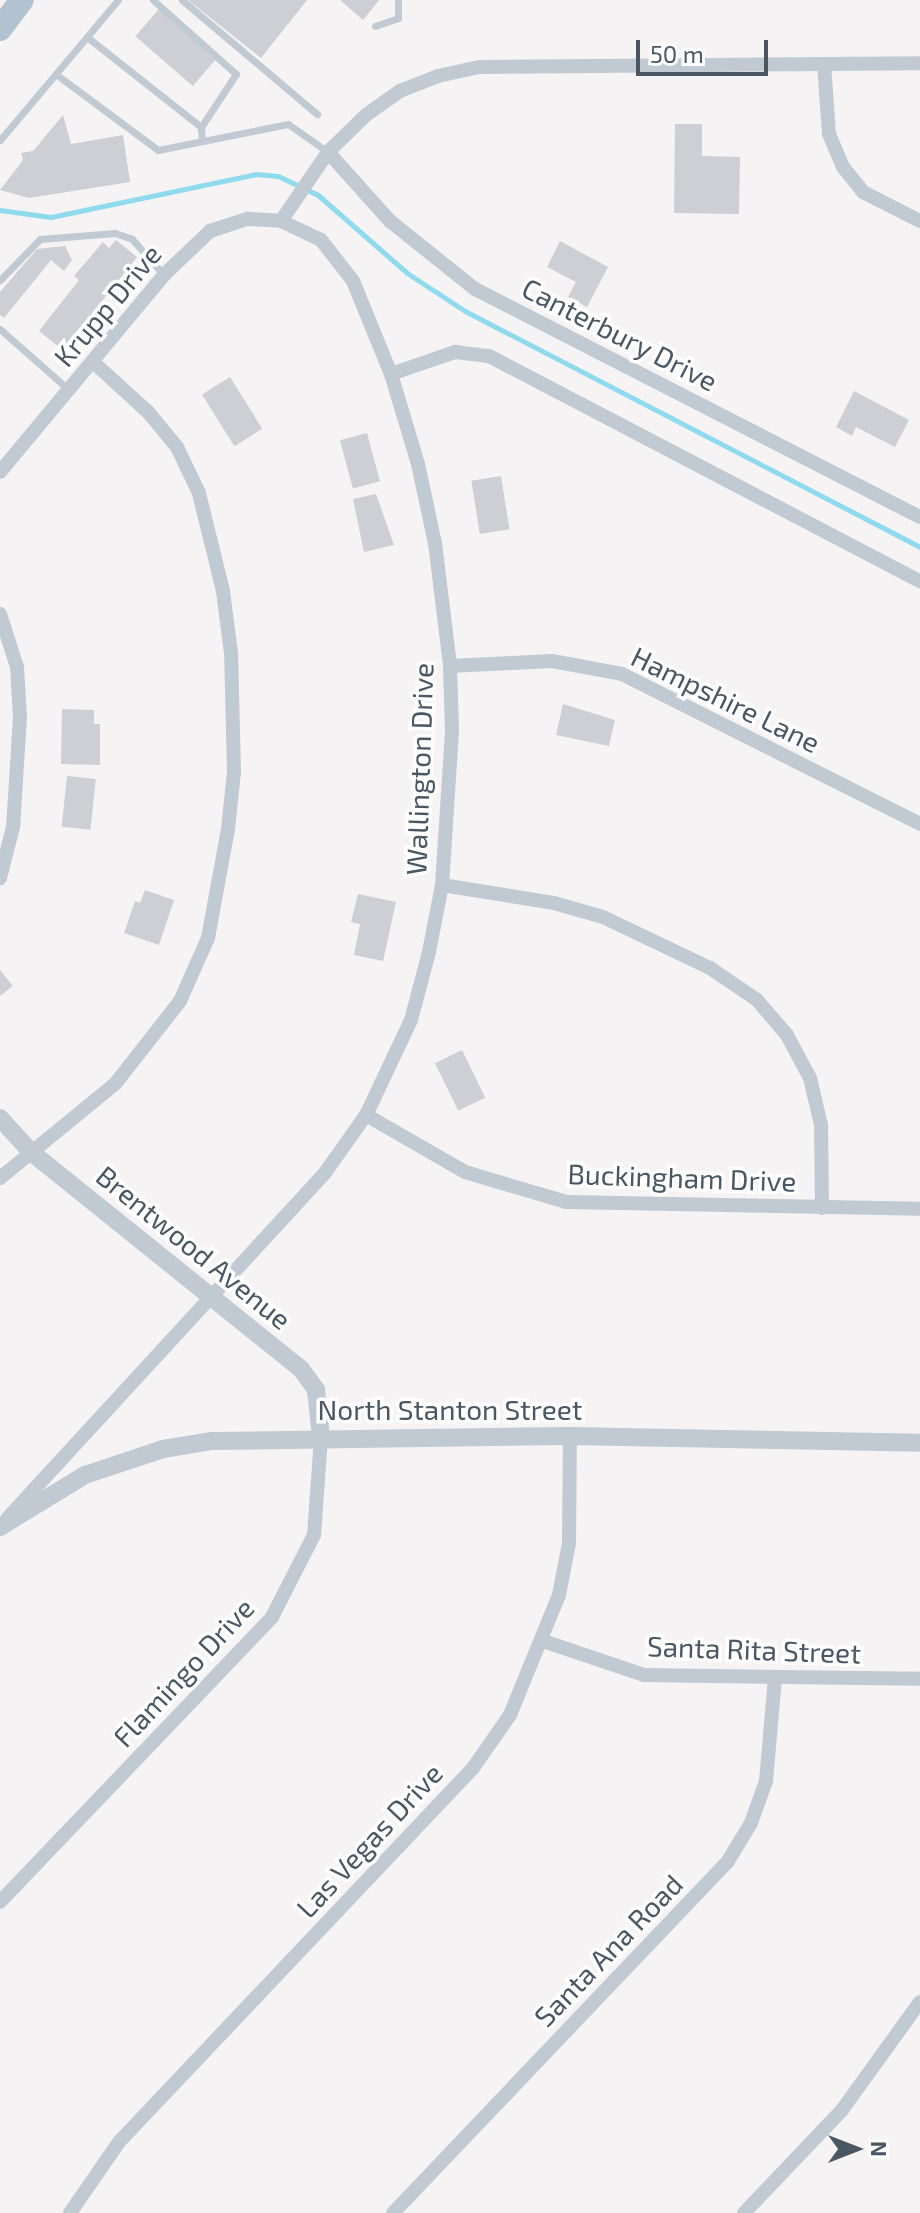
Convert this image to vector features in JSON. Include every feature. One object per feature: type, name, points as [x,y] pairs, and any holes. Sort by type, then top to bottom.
[{"type":"main road","points":[[0,29],[22,0]]},
{"type":"street","points":[[281,221],[293,198],[328,152],[400,91],[479,67],[920,63]]},
{"type":"street","points":[[824,64],[829,134],[843,167],[863,192],[920,221]]},
{"type":"street","name":"Canterbury Drive","points":[[328,152],[390,221],[475,289],[920,517]]},
{"type":"street","name":"Krupp Drive","points":[[0,472],[192,244],[226,223],[281,221]]},
{"type":"street","name":"Wallington Drive","points":[[0,1527],[208,1295],[324,1174],[366,1115],[411,1020],[442,885],[450,802],[450,666],[435,543],[391,374],[353,281],[338,257],[321,240],[281,221]]},
{"type":"street","points":[[391,374],[455,352],[489,356],[920,581]]},
{"type":"street","points":[[0,1178],[115,1084],[180,1001],[208,938],[234,772],[231,653],[223,591],[199,493],[167,435],[93,362]]},
{"type":"street","points":[[0,614],[17,667],[20,717],[13,827],[0,878]]},
{"type":"street","name":"Hampshire Lane","points":[[450,666],[552,661],[622,674],[920,824]]},
{"type":"street","points":[[442,885],[554,903],[603,917],[710,968],[757,1000],[787,1035],[810,1078],[821,1125],[822,1208]]},
{"type":"street","name":"Buckingham Drive","points":[[366,1115],[465,1172],[566,1202],[920,1209]]},
{"type":"street","name":"Brentwood Avenue","points":[[0,1118],[31,1152],[310,1379],[321,1437]]},
{"type":"street","name":"North Stanton Street","points":[[0,1527],[45,1495],[120,1461],[212,1441],[321,1437],[570,1436],[920,1443]]},
{"type":"street","name":"Las Vegas Drive","points":[[70,2213],[119,2142],[473,1768],[510,1715],[543,1641],[569,1543],[570,1436]]},
{"type":"street","name":"Flamingo Drive","points":[[0,1902],[272,1617],[314,1535],[321,1437]]},
{"type":"street","name":"Santa Rita Street","points":[[543,1641],[644,1675],[920,1679]]},
{"type":"street","name":"Santa Ana Road","points":[[393,2213],[728,1861],[751,1823],[766,1781],[775,1679]]},
{"type":"street","points":[[744,2213],[842,2110],[920,2002]]},
{"type":"lane","points":[[0,140],[118,0]]},
{"type":"lane","points":[[153,0],[236,74],[201,127],[202,141]]},
{"type":"lane","points":[[182,0],[317,114]]},
{"type":"lane","points":[[375,26],[398,18],[398,0]]},
{"type":"lane","points":[[87,37],[201,127]]},
{"type":"lane","points":[[57,75],[158,150],[288,124],[328,152]]},
{"type":"lane","points":[[0,280],[40,239],[115,233],[132,239],[164,275]]},
{"type":"lane","points":[[0,329],[69,390]]},
{"type":"building","points":[[188,0],[307,0],[261,58]]},
{"type":"building","points":[[340,0],[379,0],[363,20]]},
{"type":"building","points":[[159,9],[216,59],[193,86],[135,36]]},
{"type":"building","points":[[63,115],[71,144],[123,135],[130,182],[29,198],[0,190],[23,160],[21,153],[33,151]]},
{"type":"building","points":[[675,124],[702,124],[702,156],[740,157],[739,214],[674,213]]},
{"type":"building","points":[[116,240],[137,257],[63,350],[39,331],[79,280],[74,276],[103,242],[109,248]]},
{"type":"building","points":[[560,241],[608,267],[587,307],[568,297],[576,282],[547,267]]},
{"type":"building","points":[[65,246],[72,260],[64,271],[51,260],[4,318],[0,315],[0,292],[37,249]]},
{"type":"building","points":[[230,377],[262,429],[234,446],[202,394]]},
{"type":"building","points":[[854,391],[909,420],[895,447],[856,427],[852,436],[836,427]]},
{"type":"building","points":[[367,433],[380,481],[353,489],[340,440]]},
{"type":"building","points":[[501,476],[509,529],[480,534],[471,481]]},
{"type":"building","points":[[376,494],[394,545],[364,552],[353,499]]},
{"type":"building","points":[[563,704],[615,720],[609,746],[556,735]]},
{"type":"building","points":[[62,709],[94,710],[94,724],[100,724],[100,765],[61,764]]},
{"type":"building","points":[[67,776],[96,779],[91,830],[62,827]]},
{"type":"building","points":[[145,890],[174,900],[159,945],[124,933],[135,901],[140,903]]},
{"type":"building","points":[[358,894],[396,902],[383,961],[354,955],[360,924],[351,922]]},
{"type":"building","points":[[0,970],[13,986],[0,996]]},
{"type":"building","points":[[462,1050],[485,1098],[458,1111],[435,1063]]},
{"type":"waterway","points":[[0,210],[51,217],[256,174],[278,176],[318,195],[407,273],[465,311],[920,547]]}]
